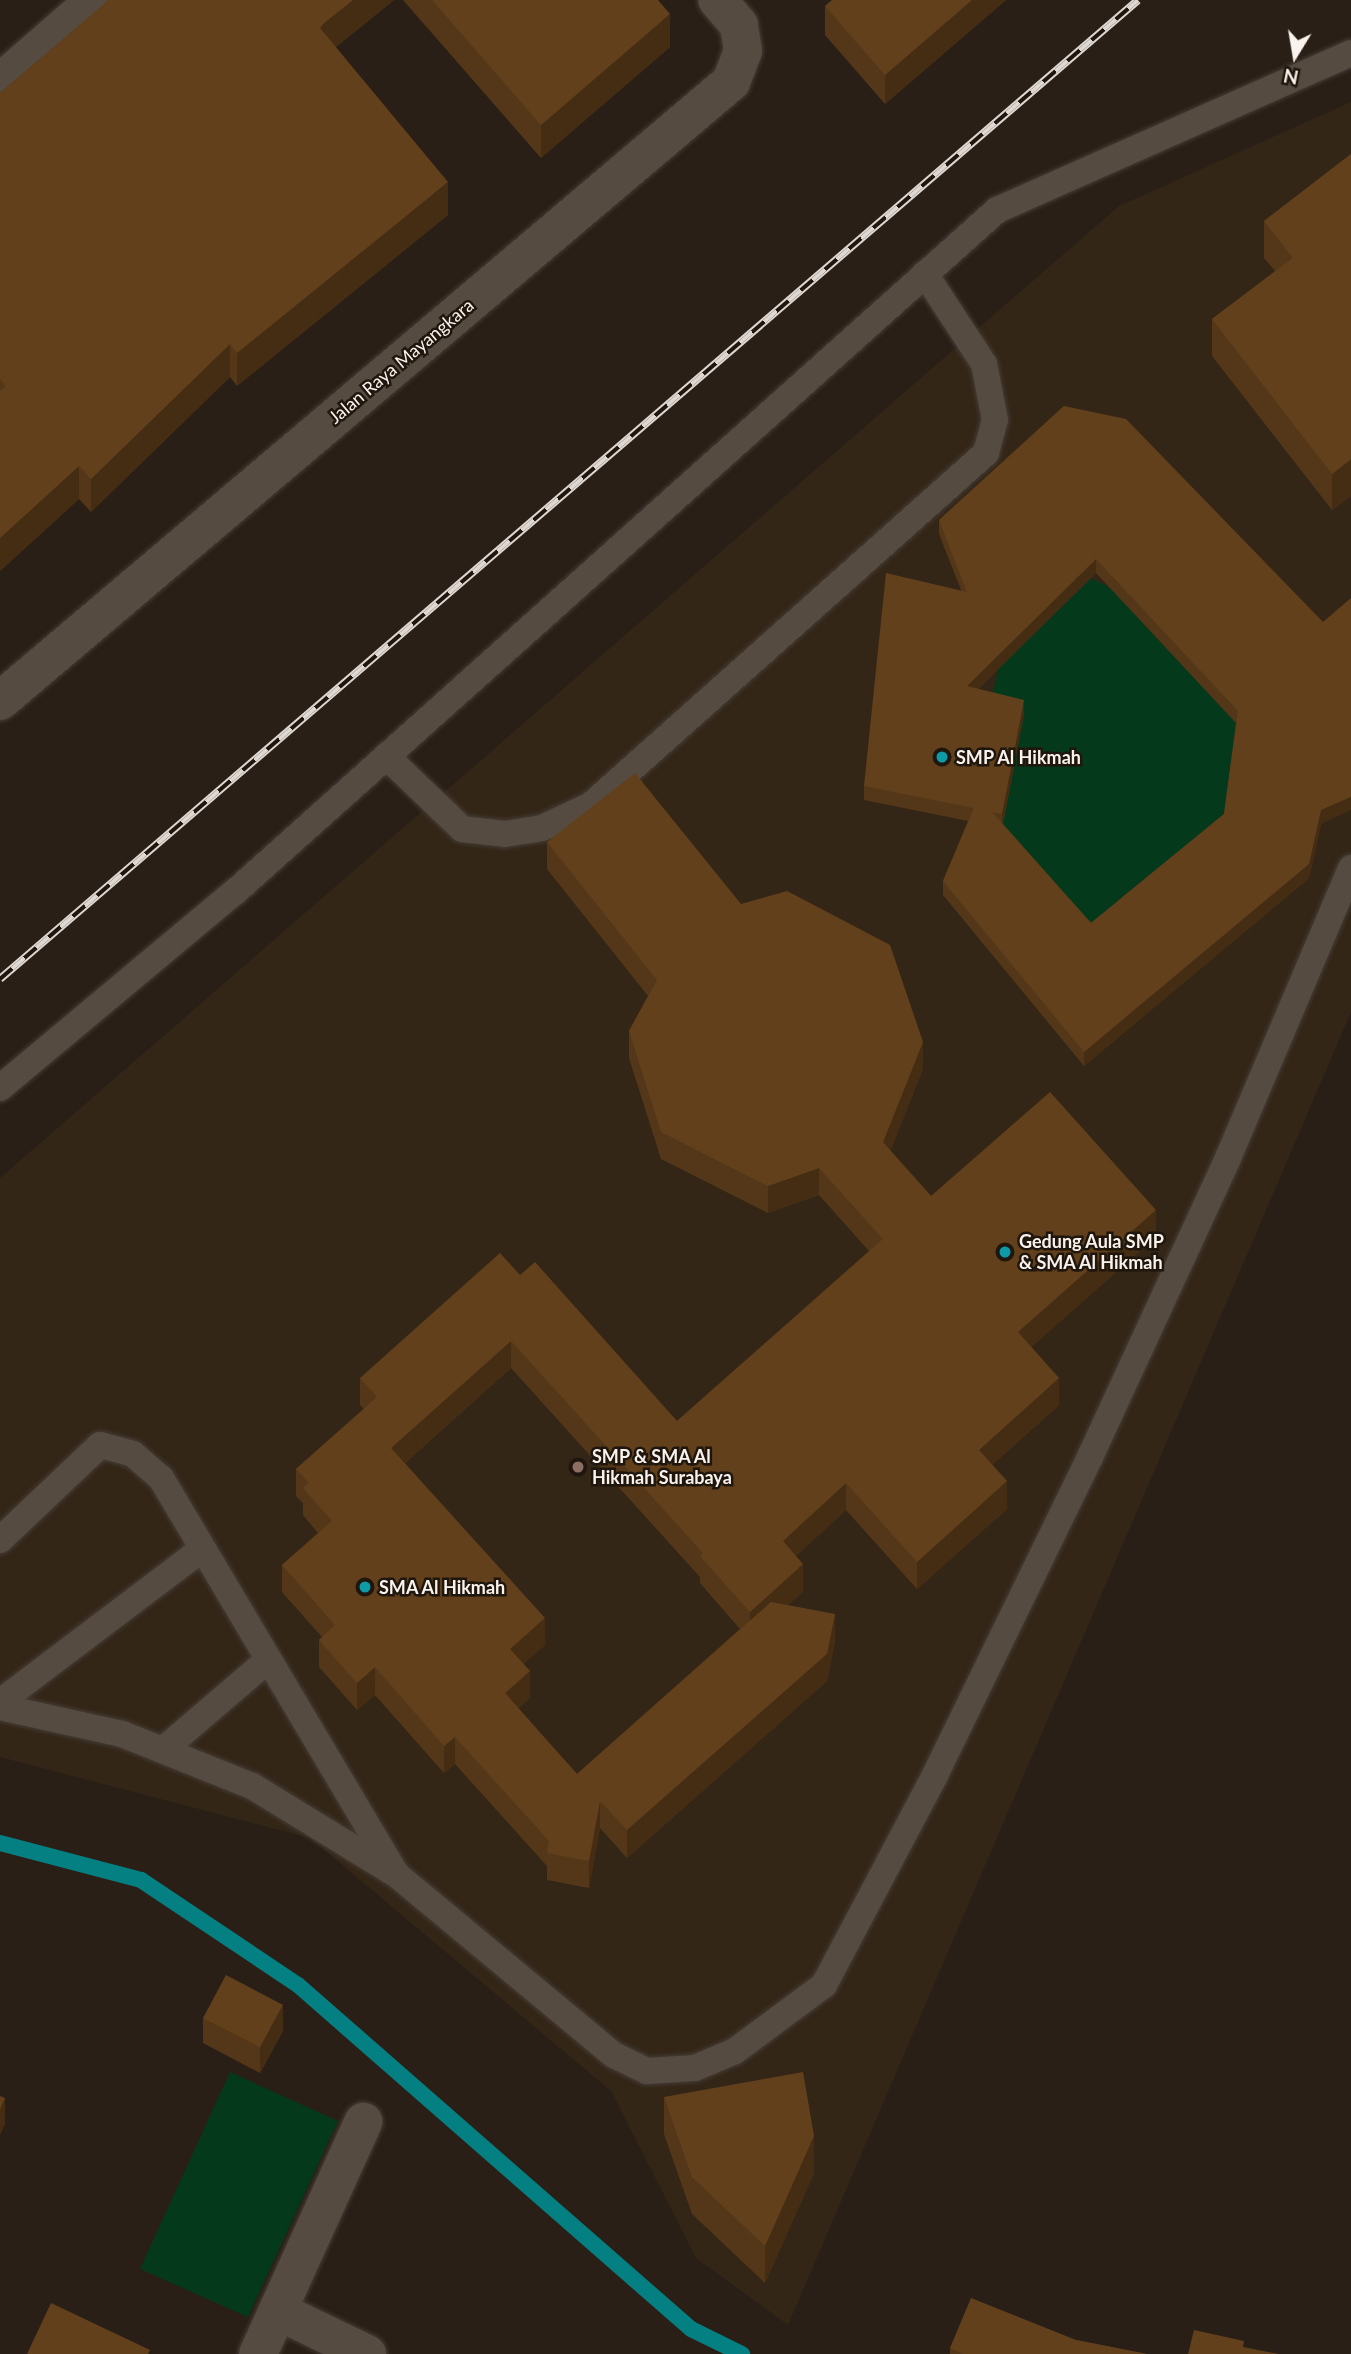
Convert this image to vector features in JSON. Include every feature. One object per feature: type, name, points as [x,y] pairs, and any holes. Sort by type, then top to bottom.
[{"type":"street","points":[[0,83],[95,0]]},
{"type":"street","name":"Jalan Raya Mayangkara","points":[[0,701],[732,82],[743,51],[739,25],[717,0]]},
{"type":"street","points":[[258,2354],[363,2122]]},
{"type":"street","points":[[278,2311],[367,2354]]},
{"type":"lane","points":[[0,1088],[236,891],[997,210],[1351,53]]},
{"type":"lane","points":[[386,756],[462,829],[505,834],[542,828],[591,805],[986,453],[995,420],[984,363],[925,274]]},
{"type":"lane","points":[[0,1705],[121,1734],[252,1787],[397,1875],[614,2055],[647,2071],[695,2068],[735,2051],[824,1985],[935,1775],[1090,1457],[1228,1158],[1351,868]]},
{"type":"lane","points":[[0,1540],[100,1445],[133,1454],[161,1478],[201,1550],[397,1875]]},
{"type":"lane","points":[[0,1705],[201,1550]]},
{"type":"lane","points":[[163,1750],[267,1661]]},
{"type":"shaded area","name":"SMP & SMA Al Hikmah Surabaya","points":[[1351,102],[1351,1012],[788,2325],[696,2258],[611,2091],[310,1838],[0,1757],[0,1178],[1119,206]]},
{"type":"green space","points":[[1090,578],[1108,586],[1238,724],[1224,828],[1091,937],[982,815],[990,706],[998,669]]},
{"type":"green space","points":[[230,2072],[338,2121],[248,2317],[140,2269]]},
{"type":"building","points":[[109,0],[353,0],[320,28],[448,182],[237,353],[230,344],[91,479],[79,466],[0,538],[0,391],[6,386],[0,379],[0,93]]},
{"type":"building","points":[[432,0],[658,0],[670,14],[541,125]]},
{"type":"building","points":[[832,0],[972,0],[885,75],[825,6]]},
{"type":"building","points":[[1351,154],[1351,459],[1332,474],[1212,319],[1293,258],[1264,221]]},
{"type":"building","name":"SMP Al Hikmah","points":[[1064,406],[1126,419],[1323,622],[1351,598],[1351,797],[1321,810],[1309,864],[1084,1052],[943,881],[974,808],[864,786],[886,573],[967,592],[939,520]],"holes":[[[1096,559],[1238,711],[1224,814],[1091,923],[992,812],[1002,814],[1024,700],[967,686]]]},
{"type":"building","points":[[635,773],[741,904],[787,891],[890,945],[923,1042],[883,1142],[931,1196],[1050,1092],[1156,1210],[1018,1332],[1059,1378],[979,1450],[1007,1481],[917,1562],[846,1483],[783,1541],[803,1564],[750,1612],[700,1556],[703,1553],[511,1341],[391,1448],[545,1618],[510,1649],[530,1671],[505,1693],[577,1774],[771,1602],[835,1614],[827,1654],[627,1830],[600,1801],[589,1861],[547,1853],[549,1841],[455,1737],[444,1746],[375,1667],[357,1683],[319,1640],[335,1625],[282,1565],[332,1521],[303,1488],[309,1483],[296,1469],[377,1397],[360,1378],[500,1253],[520,1275],[535,1262],[677,1421],[883,1239],[819,1168],[768,1186],[661,1132],[629,1031],[657,980],[547,842]]},
{"type":"building","points":[[226,1975],[283,2005],[260,2047],[203,2018]]},
{"type":"building","points":[[803,2072],[814,2136],[765,2246],[692,2177],[664,2097]]},
{"type":"building","points":[[0,2096],[5,2098],[0,2110]]},
{"type":"building","points":[[971,2298],[1076,2340],[1147,2354],[964,2354],[950,2348]]},
{"type":"building","points":[[51,2303],[150,2350],[148,2354],[27,2354]]},
{"type":"building","points":[[1194,2330],[1244,2341],[1243,2347],[1279,2354],[1188,2354]]},
{"type":"waterway","points":[[0,1843],[141,1880],[298,1985],[691,2329],[742,2354]]},
{"type":"railway","points":[[0,979],[1138,0]]},
{"type":"place","name":"SMP Al Hikmah","points":[[942,757]]},
{"type":"place","name":"Gedung Aula SMP & SMA Al Hikmah","points":[[1005,1252]]},
{"type":"place","name":"SMP & SMA Al Hikmah Surabaya","points":[[578,1467]]},
{"type":"place","name":"SMA Al Hikmah","points":[[365,1587]]}]
